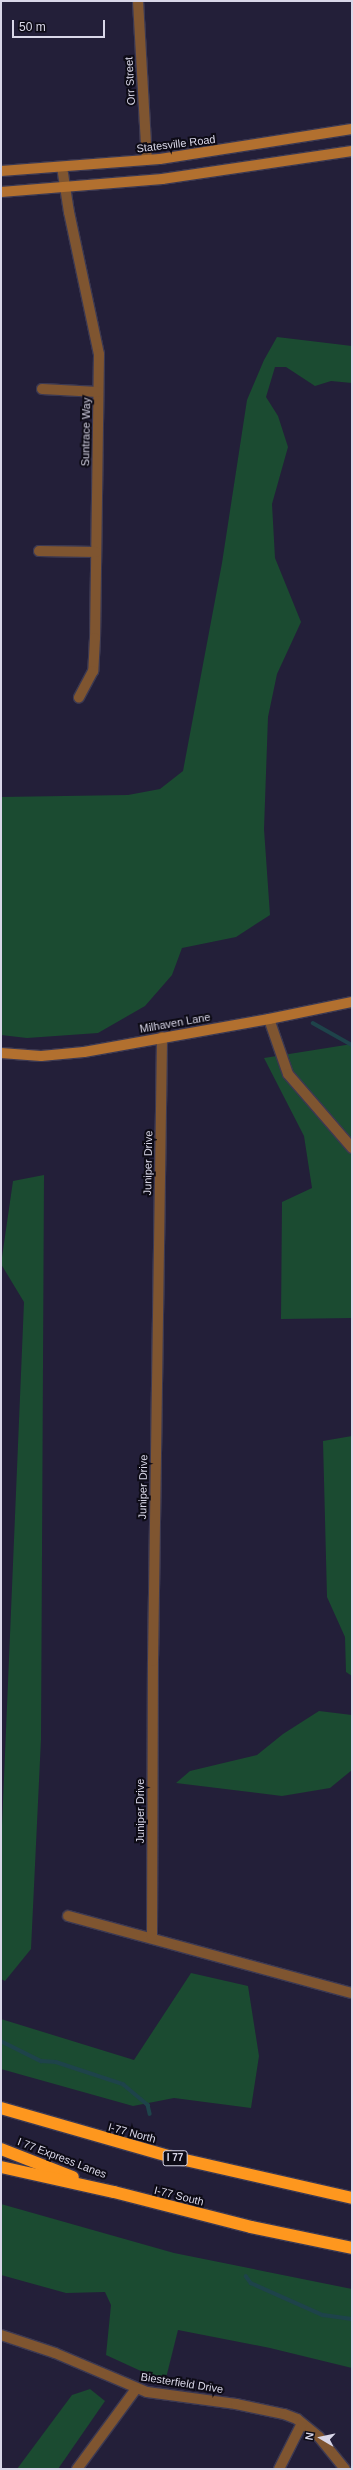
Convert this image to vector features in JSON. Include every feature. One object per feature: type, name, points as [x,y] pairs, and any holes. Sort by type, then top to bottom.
[{"type":"highway","name":"I-77 North","points":[[1,2108],[172,2157],[352,2198]]},
{"type":"highway","name":"I 77 Express Lanes","points":[[1,2149],[114,2192]]},
{"type":"highway","name":"I-77 South","points":[[1,2167],[114,2192],[251,2227],[352,2248]]},
{"type":"main road","name":"Statesville Road","points":[[1,171],[147,160],[352,129]]},
{"type":"main road","points":[[1,192],[65,188],[214,173],[352,151]]},
{"type":"main road","name":"Milhaven Lane","points":[[1,1053],[58,1055],[269,1019],[352,1002]]},
{"type":"street","name":"Orr Street","points":[[138,1],[147,160]]},
{"type":"street","name":"Suntrace Way","points":[[62,167],[65,188],[97,340],[98,392],[95,638],[93,671],[79,697]]},
{"type":"street","points":[[42,389],[98,392]]},
{"type":"street","points":[[39,551],[96,552]]},
{"type":"street","points":[[269,1019],[288,1074],[352,1148]]},
{"type":"street","name":"Juniper Drive","points":[[152,1938],[153,1675],[162,1037]]},
{"type":"street","points":[[68,1916],[352,1993]]},
{"type":"street","name":"Biesterfield Drive","points":[[1,2335],[56,2352],[136,2389],[271,2409],[302,2423],[319,2437],[345,2469]]},
{"type":"street","points":[[78,2469],[136,2389]]},
{"type":"street","points":[[279,2469],[302,2423]]},
{"type":"green space","points":[[277,337],[352,346],[352,383],[331,381],[315,386],[286,367],[275,367],[266,397],[278,416],[288,447],[272,504],[275,558],[301,622],[277,674],[268,717],[264,829],[270,915],[236,937],[182,948],[172,975],[145,1006],[98,1033],[27,1038],[1,1035],[1,797],[128,795],[160,789],[183,771],[222,563],[247,400],[264,360]]},
{"type":"green space","points":[[352,1044],[352,1318],[281,1319],[282,1202],[312,1188],[304,1136],[264,1058]]},
{"type":"green space","points":[[44,1175],[41,1739],[31,1949],[5,1981],[1,1979],[1,1849],[24,1302],[1,1264],[13,1181]]},
{"type":"green space","points":[[352,1436],[352,1676],[346,1672],[345,1637],[327,1597],[323,1441]]},
{"type":"green space","points":[[319,1711],[352,1715],[352,1770],[330,1788],[282,1796],[176,1783],[190,1771],[257,1755],[283,1734]]},
{"type":"green space","points":[[191,1973],[248,1986],[259,2056],[251,2108],[174,2098],[133,2106],[1,2069],[1,2019],[134,2060]]},
{"type":"green space","points":[[1,2204],[174,2253],[352,2289],[352,2368],[270,2348],[178,2330],[166,2378],[143,2372],[106,2355],[111,2305],[105,2292],[66,2293],[1,2275]]},
{"type":"green space","points":[[90,2389],[105,2401],[58,2469],[17,2469],[72,2395]]},
{"type":"waterway","points":[[313,1023],[352,1045]]},
{"type":"waterway","points":[[1,2041],[41,2061],[56,2062],[123,2084],[148,2105],[150,2114]]},
{"type":"waterway","points":[[246,2276],[251,2283],[323,2315],[352,2319]]}]
